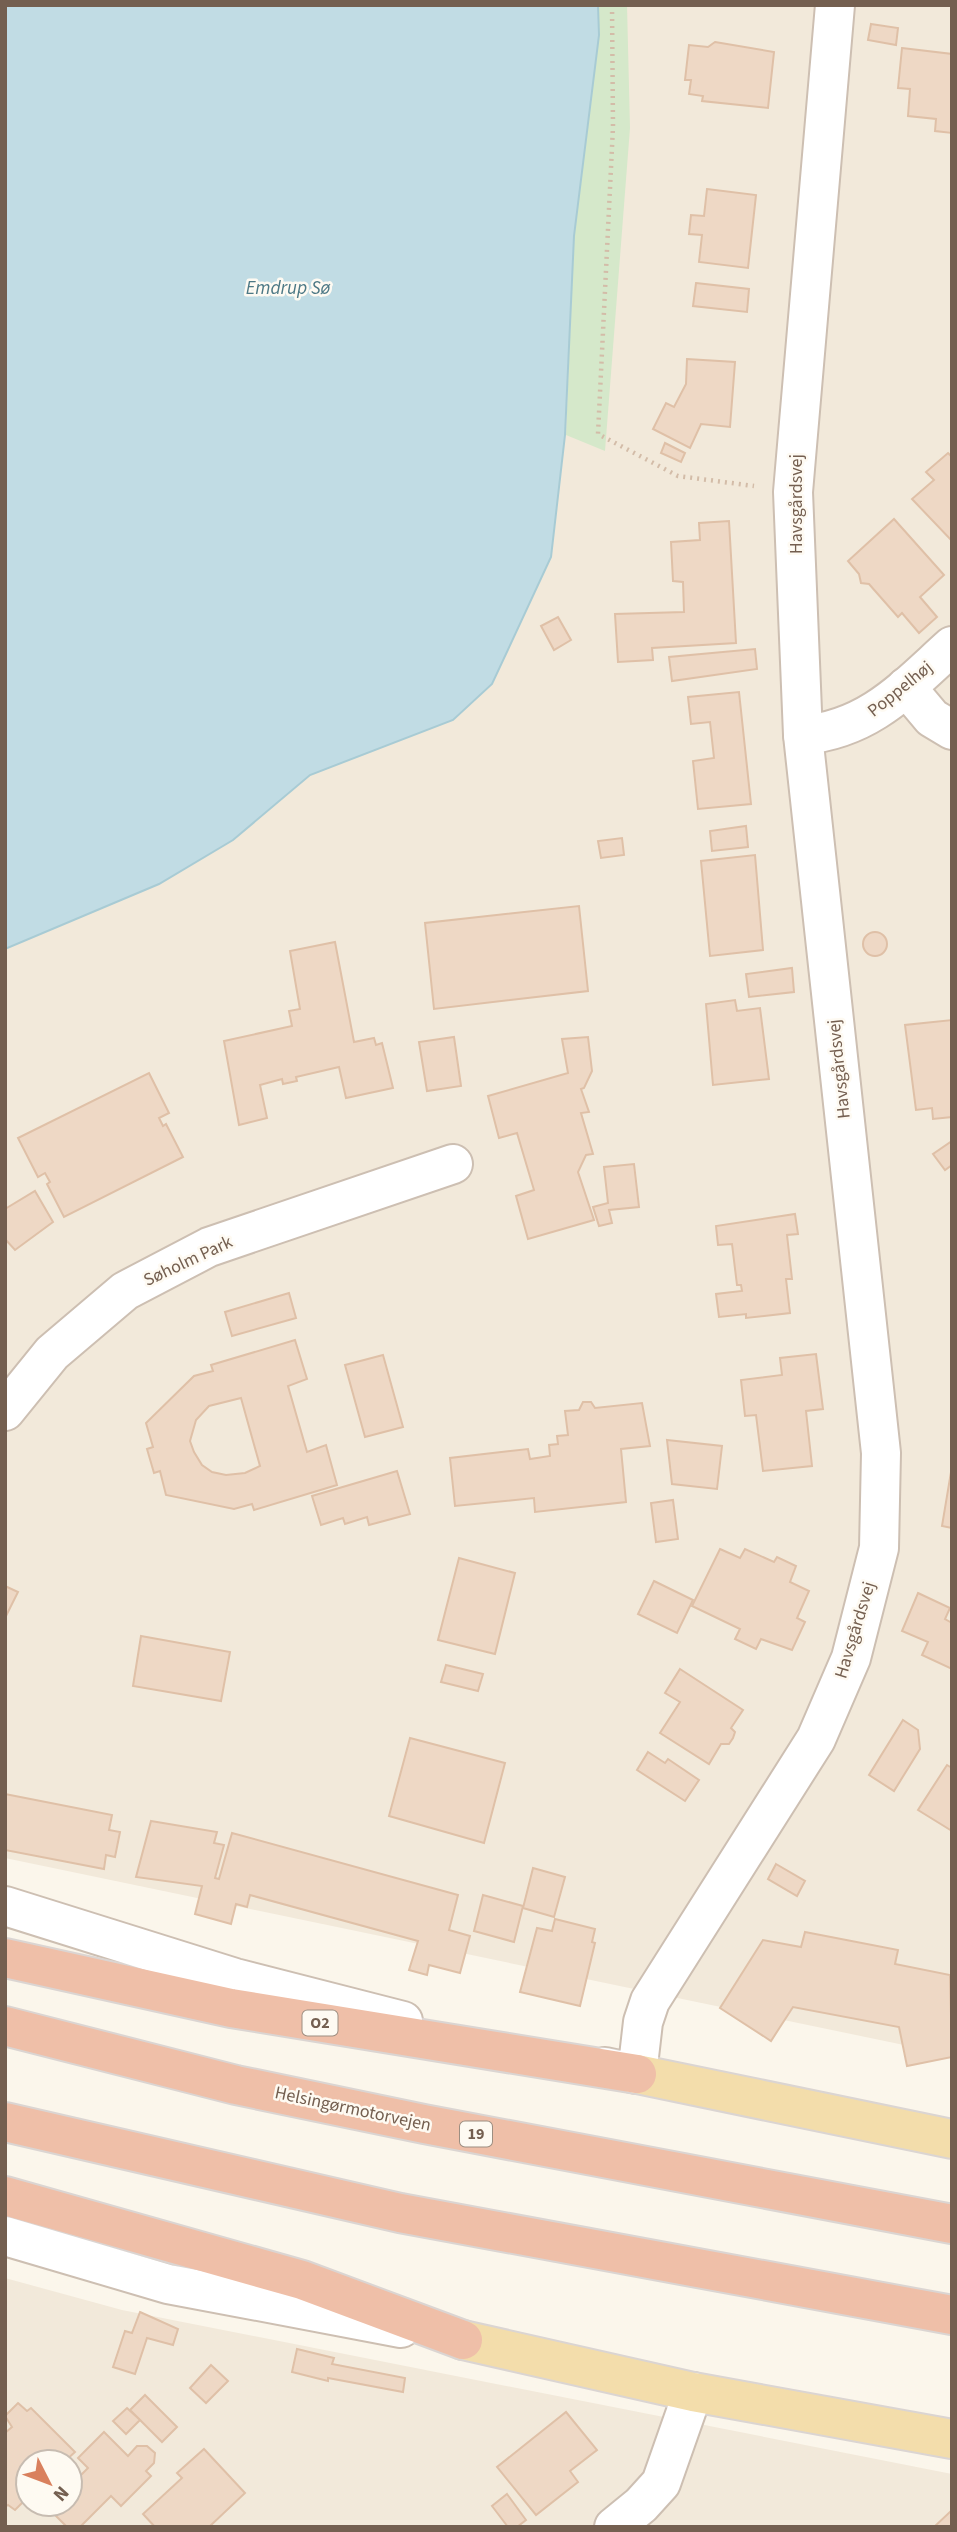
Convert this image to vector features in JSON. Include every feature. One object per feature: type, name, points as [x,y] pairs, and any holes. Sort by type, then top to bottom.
[{"type":"highway","name":"O2","points":[[5,1958],[232,2008],[637,2074]]},
{"type":"highway","name":"Helsingørmotorvejen","points":[[5,2025],[236,2085],[952,2224]]},
{"type":"highway","points":[[5,2122],[400,2213],[952,2315]]},
{"type":"highway","points":[[5,2196],[302,2280],[463,2340]]},
{"type":"main road","name":"O2","points":[[637,2074],[952,2138]]},
{"type":"main road","points":[[463,2340],[693,2392],[952,2439]]},
{"type":"street","name":"Havsgårdsvej","points":[[637,2074],[643,2022],[649,2001],[816,1740],[851,1658],[879,1548],[881,1452],[803,735],[793,492],[835,5]]},
{"type":"street","name":"Poppelhøj","points":[[803,735],[824,733],[861,721],[878,712],[952,646]]},
{"type":"street","points":[[906,687],[932,718],[952,730]]},
{"type":"street","name":"Søholm Park","points":[[5,1410],[52,1353],[125,1291],[209,1247],[453,1164]]},
{"type":"street","points":[[5,1906],[234,1978],[417,2025],[637,2074]]},
{"type":"street","points":[[5,2236],[168,2284],[463,2340]]},
{"type":"street","points":[[614,2527],[641,2505],[661,2483],[693,2392]]},
{"type":"path","points":[[612,5],[613,127],[598,434],[678,475],[793,492]]},
{"type":"shaded area","points":[[5,5],[952,5],[952,2055],[5,1858]]},
{"type":"shaded area","points":[[5,2278],[122,2310],[952,2474],[952,2527],[5,2527]]},
{"type":"green space","points":[[598,5],[627,5],[630,128],[605,451],[566,435],[574,236],[599,35]]},
{"type":"water","name":"Emdrup Sø","points":[[5,5],[598,5],[599,35],[574,236],[565,435],[551,557],[492,684],[453,720],[310,775],[233,840],[159,884],[5,949]]},
{"type":"building","points":[[871,24],[898,28],[896,45],[868,40]]},
{"type":"building","points":[[715,42],[774,52],[768,108],[702,101],[703,96],[689,94],[691,80],[685,80],[689,45],[708,47]]},
{"type":"building","points":[[902,48],[952,54],[952,133],[935,131],[936,119],[908,116],[910,89],[898,88]]},
{"type":"building","points":[[707,189],[756,195],[748,268],[699,262],[702,235],[689,234],[691,215],[704,216]]},
{"type":"building","points":[[696,283],[749,289],[747,312],[693,306]]},
{"type":"building","points":[[687,359],[735,362],[730,427],[701,424],[690,448],[653,429],[666,403],[674,407],[686,384]]},
{"type":"building","points":[[665,443],[685,453],[681,462],[661,453]]},
{"type":"building","points":[[948,453],[952,457],[952,541],[912,499],[934,480],[926,472]]},
{"type":"building","points":[[894,519],[944,575],[920,597],[937,617],[919,633],[902,613],[898,617],[869,584],[861,583],[859,574],[848,561]]},
{"type":"building","points":[[729,521],[736,643],[652,648],[653,660],[618,662],[615,614],[684,612],[683,582],[673,581],[671,542],[700,540],[699,523]]},
{"type":"building","points":[[558,617],[571,640],[554,650],[541,626]]},
{"type":"building","points":[[755,649],[757,669],[672,681],[669,657]]},
{"type":"building","points":[[739,692],[751,804],[698,809],[693,761],[714,758],[710,722],[691,724],[688,697]]},
{"type":"building","points":[[746,826],[748,847],[712,851],[710,831]]},
{"type":"building","points":[[622,838],[624,855],[601,858],[598,841]]},
{"type":"building","points":[[755,855],[763,950],[710,956],[701,861]]},
{"type":"building","points":[[579,906],[588,991],[434,1009],[425,923]]},
{"type":"building","points":[[875,932],[886,939],[887,944],[880,955],[875,956],[864,949],[863,944],[870,933]]},
{"type":"building","points":[[335,942],[354,1042],[374,1038],[376,1045],[382,1043],[393,1088],[346,1098],[339,1067],[296,1077],[297,1081],[283,1084],[282,1079],[260,1085],[267,1118],[239,1125],[224,1041],[292,1026],[289,1011],[300,1009],[290,951]]},
{"type":"building","points":[[792,968],[794,992],[749,997],[746,974]]},
{"type":"building","points":[[735,1000],[737,1011],[760,1008],[769,1079],[713,1085],[706,1004]]},
{"type":"building","points":[[952,1020],[952,1117],[933,1119],[932,1108],[916,1110],[905,1025]]},
{"type":"building","points":[[454,1037],[461,1086],[427,1091],[419,1042]]},
{"type":"building","points":[[588,1037],[592,1071],[581,1089],[589,1112],[581,1113],[593,1154],[586,1155],[578,1172],[594,1220],[528,1239],[516,1196],[534,1190],[517,1133],[499,1138],[488,1096],[568,1073],[562,1039]]},
{"type":"building","points":[[149,1073],[169,1113],[159,1118],[163,1126],[166,1124],[183,1157],[64,1217],[47,1184],[50,1182],[45,1173],[38,1177],[18,1138]]},
{"type":"building","points":[[952,1141],[952,1165],[945,1170],[933,1154]]},
{"type":"building","points":[[634,1164],[639,1207],[609,1210],[612,1223],[599,1226],[593,1207],[608,1203],[604,1167]]},
{"type":"building","points":[[35,1191],[53,1222],[15,1250],[5,1239],[5,1209]]},
{"type":"building","points":[[795,1214],[798,1234],[787,1235],[792,1279],[786,1279],[790,1313],[746,1318],[746,1314],[719,1317],[716,1294],[742,1291],[741,1285],[737,1285],[732,1244],[718,1245],[716,1226]]},
{"type":"building","points":[[289,1293],[296,1318],[232,1336],[225,1312]]},
{"type":"building","points":[[295,1340],[307,1379],[288,1386],[307,1452],[326,1445],[337,1485],[254,1510],[252,1504],[234,1509],[166,1495],[160,1471],[154,1473],[147,1449],[153,1447],[146,1423],[194,1376],[213,1371],[211,1365]],"holes":[[[241,1398],[260,1466],[245,1473],[226,1475],[212,1472],[202,1465],[190,1441],[196,1420],[209,1406]]]},
{"type":"building","points":[[816,1354],[823,1409],[806,1411],[812,1466],[763,1471],[756,1415],[745,1416],[741,1380],[782,1375],[780,1358]]},
{"type":"building","points":[[383,1355],[403,1427],[365,1437],[345,1365]]},
{"type":"building","points":[[583,1402],[591,1402],[595,1408],[642,1403],[650,1446],[621,1449],[626,1502],[535,1512],[534,1498],[455,1506],[450,1458],[528,1449],[530,1459],[550,1456],[549,1445],[558,1444],[557,1436],[568,1435],[565,1411],[579,1410]]},
{"type":"building","points":[[667,1440],[722,1446],[717,1489],[672,1484]]},
{"type":"building","points":[[397,1471],[410,1514],[369,1525],[367,1517],[345,1524],[343,1518],[321,1525],[312,1496]]},
{"type":"building","points":[[952,1472],[952,1528],[942,1526]]},
{"type":"building","points":[[673,1500],[678,1539],[656,1542],[651,1503]]},
{"type":"building","points":[[720,1549],[740,1558],[745,1549],[774,1562],[777,1557],[796,1566],[790,1582],[809,1591],[797,1618],[805,1622],[792,1650],[761,1639],[756,1649],[735,1639],[740,1629],[692,1606]]},
{"type":"building","points":[[459,1558],[515,1573],[495,1654],[438,1640]]},
{"type":"building","points":[[654,1581],[693,1600],[677,1633],[638,1614]]},
{"type":"building","points":[[5,1586],[18,1592],[5,1618]]},
{"type":"building","points":[[918,1593],[950,1608],[945,1619],[952,1623],[952,1669],[922,1655],[928,1642],[902,1631]]},
{"type":"building","points":[[141,1636],[230,1652],[221,1701],[133,1686]]},
{"type":"building","points":[[446,1665],[483,1674],[478,1691],[441,1682]]},
{"type":"building","points":[[680,1669],[743,1710],[731,1728],[735,1732],[733,1738],[729,1744],[721,1744],[709,1764],[660,1733],[680,1702],[665,1693]]},
{"type":"building","points":[[903,1720],[918,1730],[920,1749],[894,1791],[869,1775]]},
{"type":"building","points":[[410,1738],[505,1763],[484,1843],[389,1816]]},
{"type":"building","points":[[648,1752],[665,1763],[668,1759],[699,1780],[685,1801],[637,1770]]},
{"type":"building","points":[[947,1765],[952,1768],[952,1831],[918,1810]]},
{"type":"building","points":[[5,1794],[112,1815],[109,1830],[120,1832],[115,1857],[106,1855],[104,1869],[5,1850]]},
{"type":"building","points":[[151,1821],[217,1832],[214,1843],[224,1845],[215,1878],[219,1879],[232,1833],[458,1895],[449,1930],[470,1936],[460,1973],[429,1965],[427,1975],[409,1970],[418,1941],[250,1895],[247,1907],[236,1904],[231,1924],[195,1914],[202,1886],[136,1877]]},
{"type":"building","points":[[776,1864],[805,1881],[797,1896],[768,1879]]},
{"type":"building","points":[[533,1868],[565,1877],[554,1917],[523,1908]]},
{"type":"building","points":[[483,1895],[523,1906],[514,1942],[474,1931]]},
{"type":"building","points":[[555,1919],[595,1929],[592,1942],[595,1943],[580,2006],[520,1992],[537,1928],[552,1931]]},
{"type":"building","points":[[805,1932],[898,1950],[895,1964],[950,1975],[952,2057],[907,2066],[899,2027],[793,2007],[771,2041],[720,2008],[763,1940],[801,1947]]},
{"type":"building","points":[[140,2312],[178,2329],[173,2345],[147,2338],[135,2374],[113,2367],[125,2331],[132,2333]]},
{"type":"building","points":[[297,2349],[334,2358],[332,2364],[405,2378],[403,2392],[328,2378],[328,2381],[292,2372]]},
{"type":"building","points":[[211,2365],[228,2381],[206,2403],[190,2388]]},
{"type":"building","points":[[145,2395],[177,2427],[162,2442],[130,2410]]},
{"type":"building","points":[[18,2403],[27,2411],[31,2408],[71,2448],[14,2448],[14,2509],[8,2505],[5,2507],[5,2433],[12,2427],[5,2416]]},
{"type":"building","points":[[127,2408],[140,2420],[126,2434],[113,2421]]},
{"type":"building","points":[[566,2412],[597,2450],[570,2471],[578,2482],[536,2515],[497,2467]]},
{"type":"building","points":[[104,2432],[128,2456],[137,2446],[147,2446],[155,2453],[154,2463],[146,2471],[151,2476],[121,2506],[111,2496],[80,2527],[67,2527],[58,2518],[84,2518],[84,2472],[88,2468],[84,2464],[84,2452]]},
{"type":"building","points":[[204,2449],[245,2493],[209,2527],[155,2527],[143,2514],[182,2478],[177,2473]]},
{"type":"building","points":[[507,2494],[526,2520],[517,2527],[508,2527],[492,2506]]},
{"type":"building","points":[[952,2510],[952,2527],[934,2527]]}]
